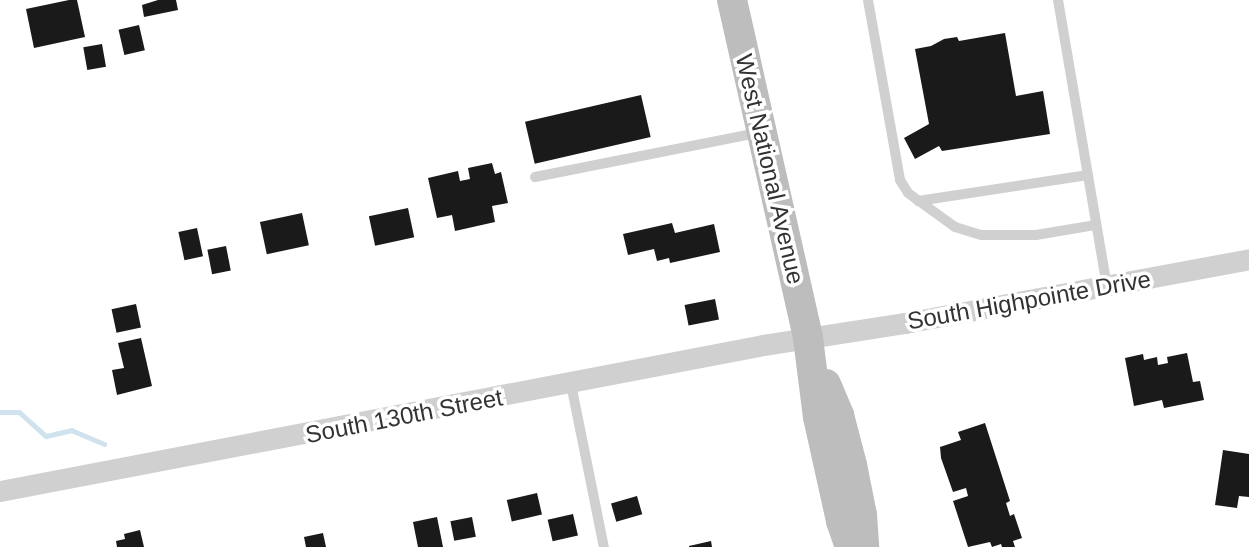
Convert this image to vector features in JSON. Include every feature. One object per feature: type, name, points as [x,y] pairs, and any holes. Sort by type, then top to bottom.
[{"type":"main road","name":"West National Avenue","points":[[732,0],[808,338],[818,417],[841,521],[850,547]]},
{"type":"main road","name":"West National Avenue","points":[[808,338],[839,415],[862,515],[864,547]]},
{"type":"street","name":"South Highpointe Drive","points":[[808,338],[1249,259]]},
{"type":"street","name":"South 130th Street","points":[[0,491],[808,338]]},
{"type":"lane","points":[[867,0],[900,180],[918,201],[954,228],[982,235],[1022,236],[1096,225]]},
{"type":"lane","points":[[1058,0],[1107,286]]},
{"type":"lane","points":[[536,177],[761,132]]},
{"type":"lane","points":[[918,201],[1088,175]]},
{"type":"lane","points":[[571,384],[604,547]]},
{"type":"building","points":[[77,0],[85,37],[34,48],[26,9]]},
{"type":"building","points":[[158,0],[176,0],[178,10],[144,17],[142,5]]},
{"type":"building","points":[[139,25],[145,50],[124,55],[119,30]]},
{"type":"building","points":[[1005,33],[1016,96],[1043,91],[1050,134],[942,151],[939,146],[915,159],[904,138],[929,124],[915,49],[931,46],[944,39],[957,37],[959,41]]},
{"type":"building","points":[[102,44],[106,67],[87,70],[83,47]]},
{"type":"building","points":[[641,95],[651,137],[535,164],[525,122]]},
{"type":"building","points":[[492,163],[495,174],[501,172],[508,203],[492,206],[495,222],[455,231],[452,215],[437,218],[428,178],[458,171],[460,181],[470,179],[468,168]]},
{"type":"building","points":[[408,208],[414,237],[375,246],[369,216]]},
{"type":"building","points":[[302,213],[309,245],[267,254],[260,222]]},
{"type":"building","points":[[672,223],[675,233],[714,224],[720,252],[670,263],[669,258],[657,261],[654,249],[628,255],[623,234]]},
{"type":"building","points":[[197,228],[203,256],[184,260],[178,232]]},
{"type":"building","points":[[226,246],[231,271],[212,274],[207,250]]},
{"type":"building","points":[[715,299],[719,320],[689,326],[685,305]]},
{"type":"building","points":[[136,304],[141,327],[117,333],[112,309]]},
{"type":"building","points":[[141,338],[152,386],[117,395],[112,370],[124,368],[118,343]]},
{"type":"building","points":[[1187,353],[1193,382],[1200,381],[1204,400],[1164,408],[1162,400],[1134,406],[1125,358],[1143,354],[1144,360],[1157,357],[1158,365],[1168,363],[1167,357]]},
{"type":"building","points":[[985,423],[1010,501],[1006,503],[1010,516],[1014,514],[1022,538],[1013,541],[1015,547],[1002,547],[1001,544],[992,547],[990,542],[968,547],[953,501],[968,496],[966,488],[953,492],[941,458],[940,447],[961,440],[958,432]]},
{"type":"building","points":[[1223,450],[1249,454],[1249,497],[1239,496],[1237,508],[1215,505]]},
{"type":"building","points":[[537,493],[542,514],[512,521],[507,500]]},
{"type":"building","points":[[637,496],[642,514],[616,522],[611,503]]},
{"type":"building","points":[[573,514],[578,535],[553,541],[548,520]]},
{"type":"building","points":[[437,517],[443,547],[418,547],[413,522]]},
{"type":"building","points":[[472,517],[476,537],[454,541],[450,521]]},
{"type":"building","points":[[140,530],[144,547],[117,547],[116,541],[125,539],[124,534]]},
{"type":"building","points":[[323,533],[326,547],[306,547],[304,537]]},
{"type":"building","points":[[711,541],[712,547],[689,547],[689,546]]},
{"type":"waterway","points":[[0,412],[19,412],[46,436],[71,430],[104,444]]}]
